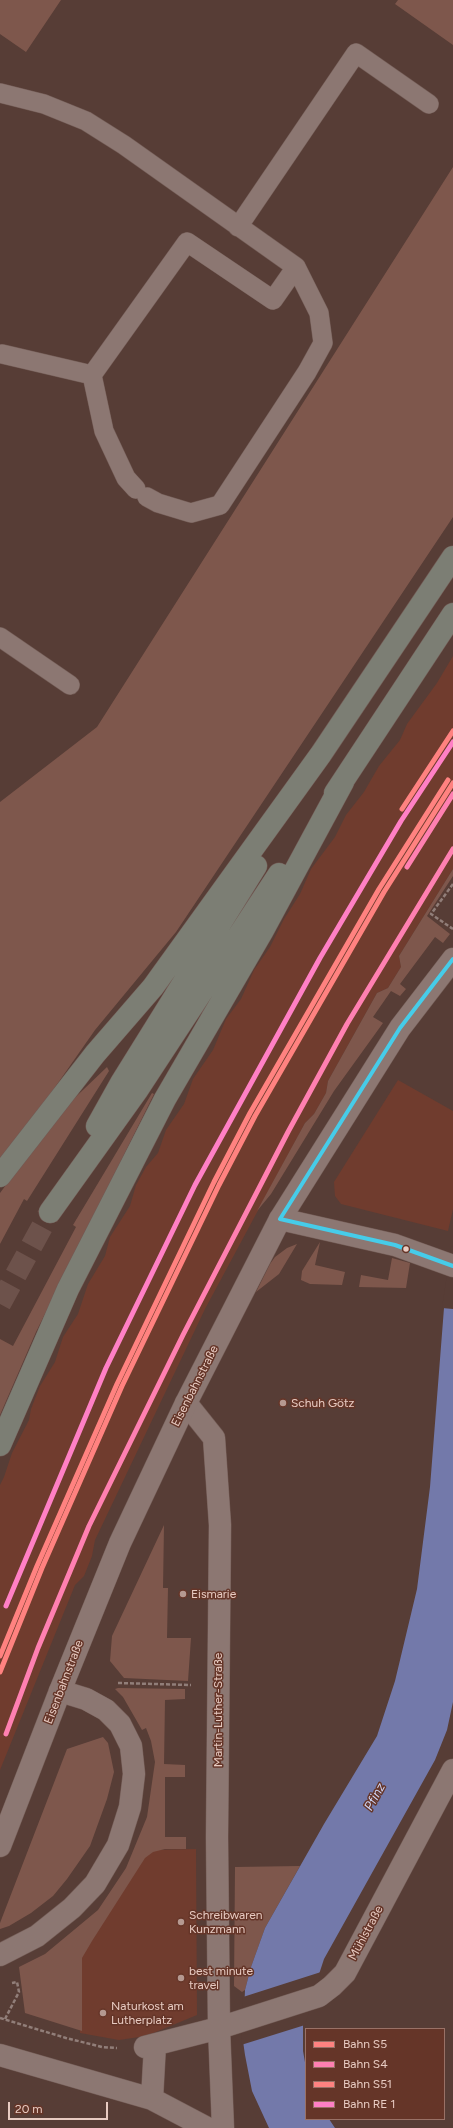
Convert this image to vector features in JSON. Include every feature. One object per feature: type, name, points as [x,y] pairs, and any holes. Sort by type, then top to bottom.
[{"type":"highway","points":[[0,1176],[95,1054],[153,987],[321,754],[453,557]]},
{"type":"highway","points":[[321,754],[232,906],[121,1083],[50,1212],[138,1089],[249,918],[343,782],[453,614]]},
{"type":"highway","points":[[0,1445],[68,1289],[165,1099],[262,932],[343,782]]},
{"type":"street","name":"Eisenbahnstraße","points":[[0,1846],[60,1691],[120,1543],[186,1403],[280,1219],[400,1028],[453,959]]},
{"type":"street","points":[[280,1219],[395,1245],[448,1264]]},
{"type":"street","name":"Martin-Luther-Straße","points":[[186,1403],[214,1438],[220,1525],[217,1686],[219,2028],[223,2128]]},
{"type":"street","points":[[0,1955],[36,1936],[72,1908],[95,1884],[118,1845],[130,1807],[134,1774],[131,1746],[120,1724],[106,1710],[86,1699],[60,1691]]},
{"type":"street","name":"Mühlstraße","points":[[150,2046],[219,2028],[319,1996],[345,1973],[453,1770]]},
{"type":"street","points":[[150,2046],[152,2098]]},
{"type":"street","points":[[0,2055],[152,2098],[207,2128]]},
{"type":"lane","points":[[238,227],[356,53],[429,104]]},
{"type":"lane","points":[[0,93],[44,104],[86,121],[124,145],[296,267],[319,313],[323,343],[307,372],[220,505],[191,513],[158,503],[142,493],[126,478],[104,431],[92,375],[187,242],[272,300],[296,267]]},
{"type":"lane","points":[[2,354],[92,375]]},
{"type":"lane","points":[[0,637],[70,685]]},
{"type":"path","points":[[453,884],[431,914],[453,930]]},
{"type":"path","points":[[86,1699],[117,1683],[217,1686]]},
{"type":"path","points":[[5,2019],[19,1992],[17,1982],[12,1983]]},
{"type":"path","points":[[0,2018],[102,2047],[150,2046]]},
{"type":"shaded area","points":[[0,0],[61,0],[26,52],[0,34]]},
{"type":"shaded area","points":[[398,0],[453,0],[453,45],[395,4]]},
{"type":"shaded area","points":[[453,167],[453,517],[176,932],[95,1030],[0,1166],[0,802],[97,727]]},
{"type":"shaded area","points":[[453,656],[453,869],[399,956],[401,967],[388,988],[377,993],[328,1081],[326,1093],[314,1114],[305,1123],[205,1309],[95,1540],[92,1556],[84,1576],[75,1585],[0,1770],[0,1485],[12,1453],[29,1420],[31,1409],[40,1386],[55,1362],[63,1337],[78,1314],[88,1284],[105,1256],[110,1237],[130,1206],[136,1185],[146,1167],[158,1153],[166,1130],[184,1104],[193,1079],[213,1050],[226,1019],[241,999],[254,970],[270,947],[284,919],[300,894],[311,869],[335,837],[346,815],[364,792],[379,766],[400,740],[407,724],[437,683]]},
{"type":"shaded area","points":[[453,869],[453,876],[427,916],[450,934],[443,943],[435,937],[400,984],[406,989],[400,996],[391,991],[373,1017],[383,1023],[334,1091],[271,1194],[257,1211],[305,1123],[314,1114],[326,1093],[328,1081],[377,993],[388,988],[401,967],[399,956]]},
{"type":"shaded area","points":[[107,1067],[109,1071],[27,1201],[24,1199],[0,1244],[0,1193],[61,1111]]},
{"type":"shaded area","points":[[398,1080],[453,1111],[453,1209],[448,1231],[341,1204],[335,1196],[334,1182]]},
{"type":"shaded area","points":[[152,1093],[154,1094],[36,1332],[0,1415],[0,1339],[13,1346],[76,1227],[73,1225]]},
{"type":"shaded area","points":[[320,1242],[315,1265],[345,1272],[342,1285],[310,1284],[301,1280],[302,1271]]},
{"type":"shaded area","points":[[297,1244],[279,1274],[256,1292],[275,1257],[287,1248]]},
{"type":"shaded area","points":[[392,1258],[410,1263],[406,1288],[359,1287],[361,1275],[388,1280]]},
{"type":"shaded area","points":[[164,1525],[163,1588],[168,1588],[167,1638],[191,1638],[188,1681],[124,1678],[110,1661],[112,1636]]},
{"type":"shaded area","points":[[115,1689],[185,1689],[185,1699],[165,1700],[164,1764],[185,1765],[185,1777],[165,1777],[165,1837],[186,1837],[186,1849],[165,1849],[153,1852],[145,1858],[82,1958],[82,2031],[25,2013],[19,1967],[45,1954],[98,1910],[126,1868],[147,1817],[155,1762],[151,1741],[146,1728],[142,1730],[123,1697]]},
{"type":"shaded area","points":[[103,1737],[108,1743],[114,1772],[107,1799],[90,1846],[53,1896],[31,1913],[9,1926],[0,1929],[0,1923],[67,1749]]},
{"type":"shaded area","points":[[196,1849],[197,2015],[146,2036],[119,2040],[80,2033],[79,1953],[147,1850]]},
{"type":"shaded area","points":[[300,1866],[265,1928],[251,1967],[245,1990],[242,1992],[234,1986],[235,1867]]},
{"type":"water","name":"Pfinz","points":[[453,1248],[453,1702],[447,1730],[435,1760],[324,1959],[303,2023],[305,2120],[330,2120],[335,2128],[269,2128],[252,2091],[245,2055],[243,2041],[245,1990],[251,1967],[265,1928],[324,1824],[377,1736],[395,1681],[417,1589],[430,1487],[444,1308]]},
{"type":"pier","points":[[453,1246],[453,1309],[442,1308],[451,1247]]},
{"type":"pier","points":[[321,1972],[305,2025],[241,2045],[243,1997]]},
{"type":"tunnel","points":[[0,1304],[50,1212]]},
{"type":"rail line","name":"S5","points":[[402,809],[453,731]]},
{"type":"rail line","name":"S51","points":[[0,1656],[37,1566],[117,1384],[214,1182],[250,1113],[379,889],[448,780]]},
{"type":"rail line","name":"S5","points":[[0,1672],[42,1568],[122,1386],[219,1185],[255,1116],[384,892],[453,783]]},
{"type":"rail line","name":"S4","points":[[407,867],[453,794]]},
{"type":"rail line","name":"S4","points":[[6,1734],[38,1648],[89,1526],[183,1335],[288,1132],[347,1024],[453,849]]},
{"type":"transit line","points":[[6,1606],[106,1368],[195,1185],[320,958],[401,821],[453,742]]},
{"type":"transit line","points":[[280,1219],[400,1028],[453,959]]},
{"type":"transit line","points":[[280,1219],[395,1245],[453,1266]]},
{"type":"place","name":"Schuh Götz","points":[[283,1403]]},
{"type":"place","name":"Eismarie","points":[[183,1594]]},
{"type":"place","name":"Schreibwaren Kunzmann","points":[[181,1922]]},
{"type":"place","name":"best minute travel","points":[[181,1978]]},
{"type":"place","name":"Naturkost am Lutherplatz","points":[[103,2013]]}]
